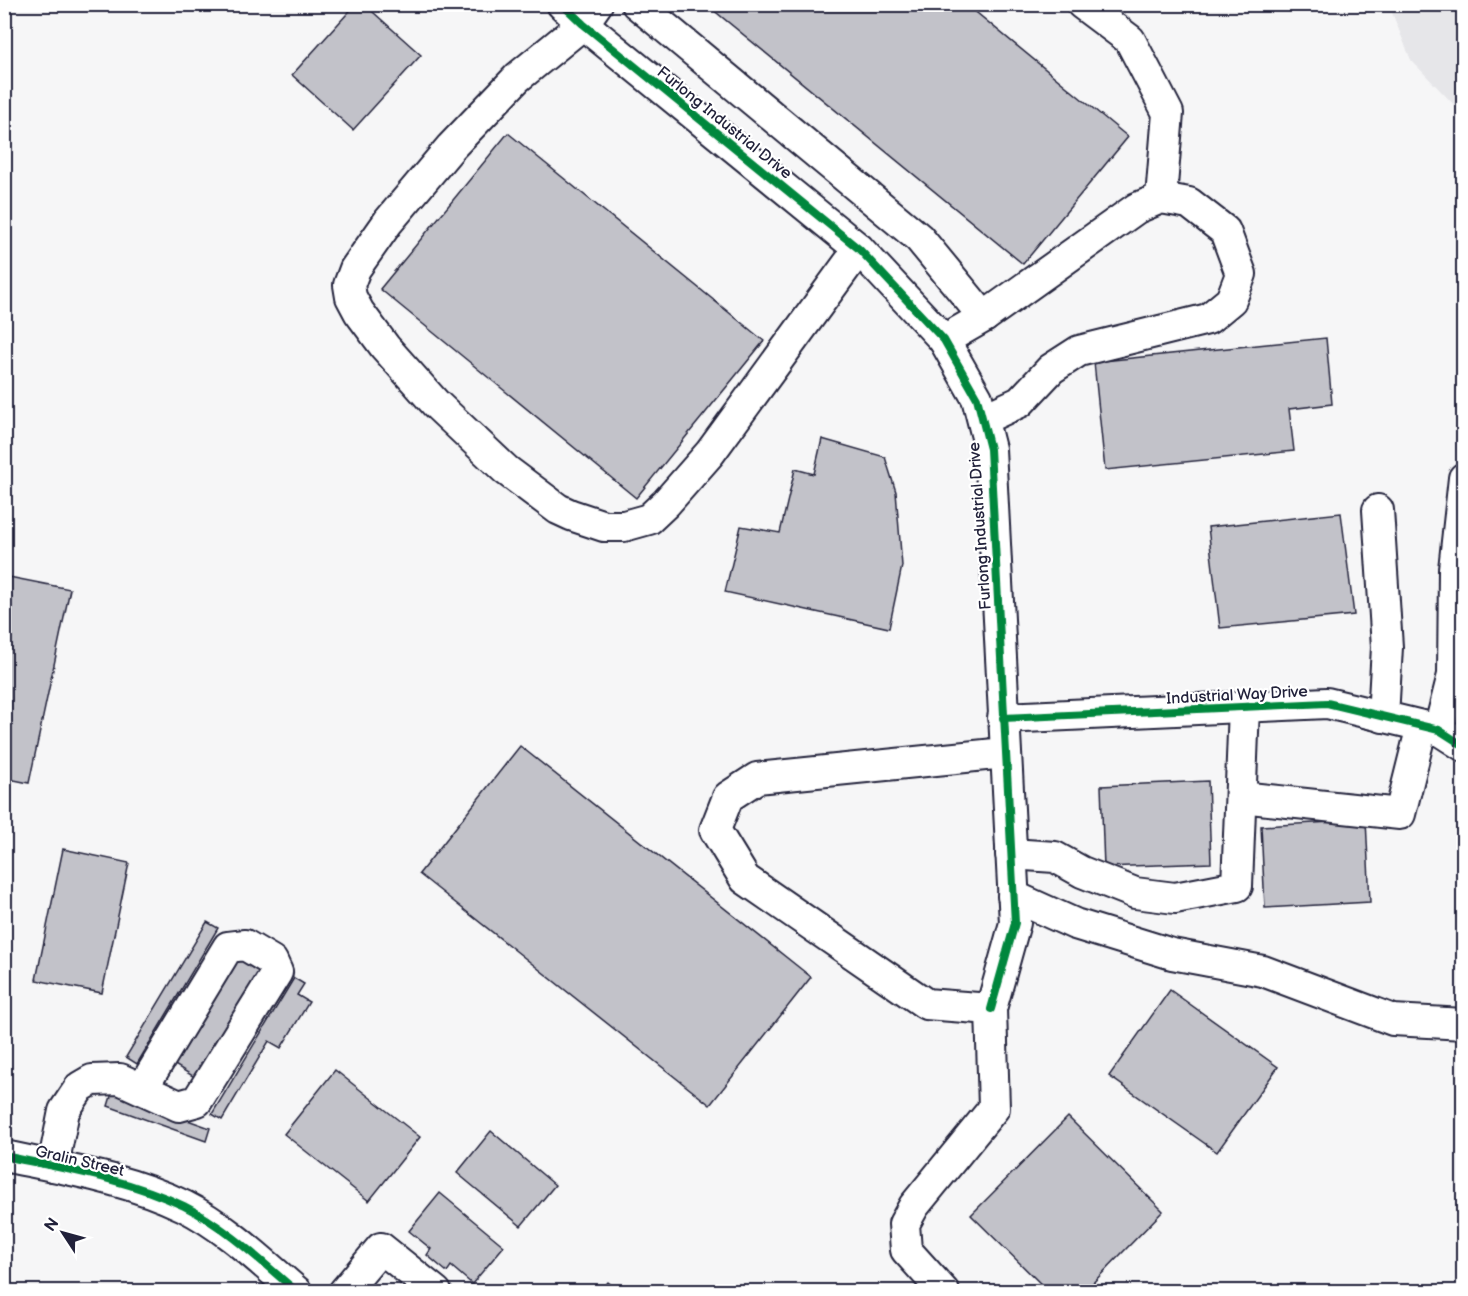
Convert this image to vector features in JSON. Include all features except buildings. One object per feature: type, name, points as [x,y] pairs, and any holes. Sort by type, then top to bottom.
[{"type":"street","points":[[636,4],[919,238],[984,316]]},
{"type":"street","points":[[1082,4],[1130,40],[1168,113],[1161,198]]},
{"type":"street","points":[[581,11],[451,147],[388,222],[355,269],[349,285],[351,297],[359,312],[386,347],[436,404],[506,470],[558,509],[571,515],[604,526],[624,526],[649,519],[710,453],[859,249]]},
{"type":"street","name":"Furlong Industrial Drive","points":[[581,11],[859,249],[944,340],[977,398],[990,448],[1014,923],[991,1009],[994,1108],[914,1206],[904,1224],[906,1250],[944,1292]]},
{"type":"street","points":[[944,340],[984,316],[1137,208],[1161,198],[1189,202],[1225,231],[1241,274],[1231,300],[1208,319],[1078,351],[1051,369],[1020,402],[982,419]]},
{"type":"street","points":[[1240,797],[1400,814],[1441,734],[1453,675],[1459,620],[1454,569],[1464,478]]},
{"type":"street","points":[[1378,510],[1387,648],[1383,717]]},
{"type":"street","name":"Industrial Way Drive","points":[[1003,718],[1327,703],[1441,734]]},
{"type":"street","points":[[1011,854],[1055,857],[1082,872],[1135,893],[1175,898],[1237,886],[1244,707]]},
{"type":"street","points":[[991,1009],[926,1004],[745,879],[715,830],[728,797],[757,778],[1005,753]]},
{"type":"street","points":[[1013,896],[1075,924],[1172,954],[1263,971],[1393,1020],[1464,1024]]},
{"type":"street","points":[[53,1166],[64,1111],[80,1087],[92,1080],[120,1079],[179,1107],[197,1101],[277,972],[272,961],[245,945],[228,948],[142,1089]]},
{"type":"street","name":"Gralin Street","points":[[4,1156],[110,1178],[185,1207],[224,1231],[297,1292]]},
{"type":"street","points":[[344,1292],[381,1248],[436,1292]]},
{"type":"shaded area","points":[[1389,5],[1463,5],[1463,114],[1411,60]]},
{"type":"cycle path","points":[[562,4],[583,24],[859,249],[944,340],[977,398],[990,449],[1015,923],[991,1009]]},
{"type":"cycle path","points":[[1003,718],[1327,703],[1439,730],[1464,746]]},
{"type":"cycle path","points":[[4,1156],[119,1182],[184,1206],[229,1235],[297,1292]]}]
